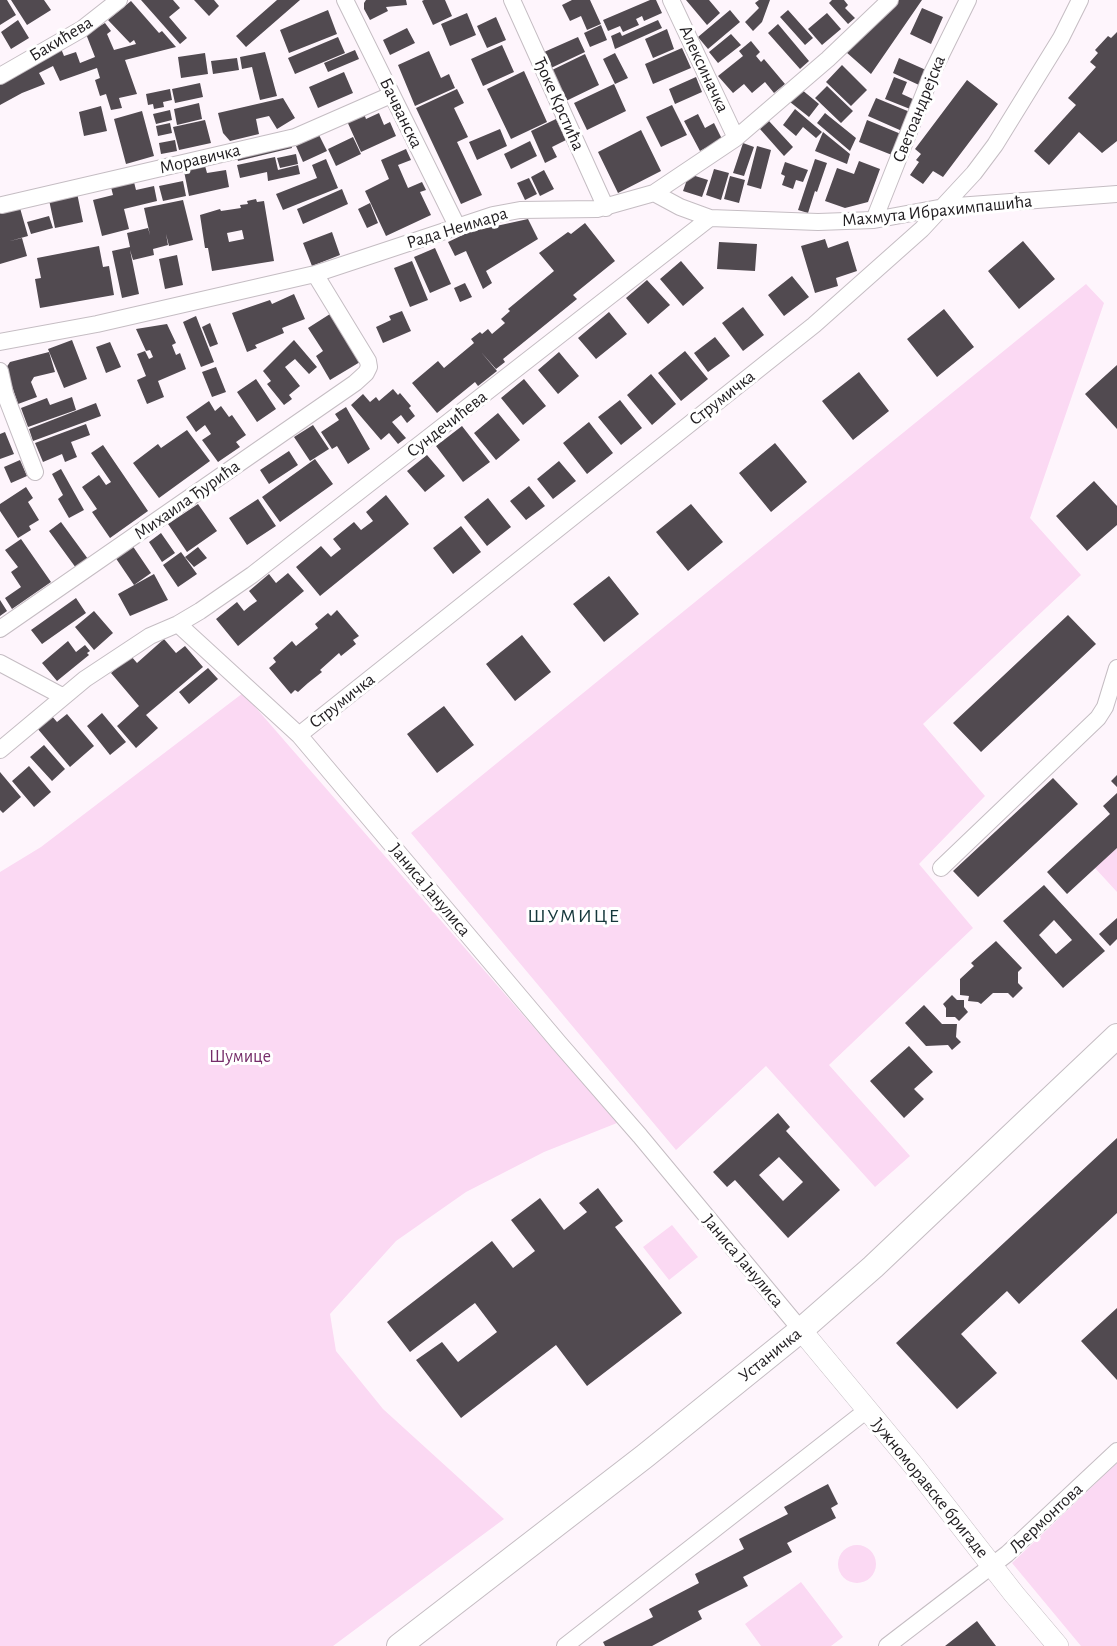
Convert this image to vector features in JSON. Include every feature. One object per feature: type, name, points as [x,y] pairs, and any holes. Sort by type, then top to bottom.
[{"type":"main road","name":"Устаничка","points":[[399,1646],[645,1456],[801,1330],[873,1267],[1117,1036]]},
{"type":"street","name":"Бакићева","points":[[0,76],[82,29],[119,0]]},
{"type":"street","name":"Ђоке Крстића","points":[[512,0],[606,208]]},
{"type":"street","name":"Алексиначка","points":[[671,0],[736,138]]},
{"type":"street","name":"Рада Неимара","points":[[0,342],[97,324],[315,274],[457,226],[506,212],[606,208],[654,193],[736,138],[828,59],[890,0]]},
{"type":"street","name":"Светоандрејска","points":[[874,220],[933,71],[968,0]]},
{"type":"street","name":"Струмичка","points":[[299,735],[814,325],[885,264],[944,207],[995,145],[1049,59],[1080,0]]},
{"type":"street","name":"Бачванска","points":[[351,2],[391,95],[457,226]]},
{"type":"street","name":"Моравичка","points":[[2,205],[295,137],[391,95]]},
{"type":"street","name":"Махмута Ибрахимпашића","points":[[654,193],[680,207],[710,218],[818,222],[874,220],[944,207],[1117,194]]},
{"type":"street","name":"Сундечићева","points":[[178,624],[252,575],[710,218]]},
{"type":"street","name":"Михаила Ђурића","points":[[0,629],[355,383],[366,373],[369,367],[368,361],[315,274]]},
{"type":"street","points":[[0,371],[5,394],[35,471]]},
{"type":"street","name":"Јаниса Јанулиса","points":[[178,624],[299,735],[640,1136],[801,1330]]},
{"type":"street","points":[[0,750],[62,696],[133,646],[178,624]]},
{"type":"street","points":[[0,663],[62,696]]},
{"type":"street","points":[[941,868],[1081,736],[1105,707],[1117,668]]},
{"type":"street","name":"Јужноморавске бригаде","points":[[801,1330],[1059,1646]]},
{"type":"street","points":[[565,1646],[867,1410]]},
{"type":"street","name":"Љермонтова","points":[[886,1646],[992,1566],[1117,1452]]},
{"type":"green space","points":[[1086,284],[1104,303],[1030,518],[1081,575],[923,724],[985,796],[919,864],[973,928],[829,1065],[910,1156],[875,1187],[766,1066],[676,1150],[411,833]]},
{"type":"green space","name":"Шумице","points":[[243,693],[617,1123],[544,1152],[466,1192],[396,1241],[330,1314],[336,1351],[383,1409],[504,1519],[333,1646],[0,1646],[0,872],[41,847]]},
{"type":"green space","points":[[1117,848],[1117,892],[1095,868]]},
{"type":"green space","points":[[672,1225],[698,1257],[669,1280],[643,1247]]},
{"type":"green space","points":[[1117,1463],[1117,1646],[1081,1646],[1012,1563]]},
{"type":"green space","points":[[857,1545],[871,1550],[876,1564],[871,1578],[857,1583],[843,1578],[838,1564],[843,1550]]},
{"type":"green space","points":[[801,1582],[843,1637],[831,1646],[761,1646],[745,1624]]},
{"type":"building","points":[[0,0],[7,0],[16,15],[0,25]]},
{"type":"building","points":[[11,0],[44,0],[51,10],[27,25]]},
{"type":"building","points":[[141,0],[173,0],[180,8],[169,17],[187,38],[180,44]]},
{"type":"building","points":[[194,0],[214,0],[219,6],[209,16]]},
{"type":"building","points":[[277,0],[300,0],[246,47],[236,36]]},
{"type":"building","points":[[366,0],[406,0],[407,5],[386,7],[388,11],[370,20],[364,9]]},
{"type":"building","points":[[445,0],[452,16],[433,25],[422,1]]},
{"type":"building","points":[[572,0],[590,0],[601,24],[587,30],[581,16],[570,21],[562,5]]},
{"type":"building","points":[[650,0],[656,0],[662,13],[644,21],[642,16],[636,19],[639,25],[623,32],[620,26],[608,31],[603,20]]},
{"type":"building","points":[[686,0],[709,0],[720,13],[707,25]]},
{"type":"building","points":[[759,0],[770,0],[762,22],[753,31],[745,22],[759,8],[755,3]]},
{"type":"building","points":[[832,0],[844,0],[848,5],[845,8],[855,18],[848,24],[829,3]]},
{"type":"building","points":[[899,0],[922,0],[871,74],[846,52]]},
{"type":"building","points":[[131,1],[159,33],[162,31],[176,47],[125,60],[137,94],[119,98],[122,108],[111,110],[106,94],[100,96],[95,80],[100,78],[97,68],[60,81],[53,66],[39,73],[45,84],[0,105],[0,78],[60,46],[64,56],[76,52],[80,63],[95,57],[86,34],[105,23],[111,31],[107,34],[114,50],[136,44],[134,40],[130,43],[108,20]]},
{"type":"building","points":[[922,8],[943,17],[931,44],[910,34]]},
{"type":"building","points":[[328,10],[337,34],[289,53],[280,30]]},
{"type":"building","points":[[730,10],[740,22],[708,49],[698,37]]},
{"type":"building","points":[[788,10],[813,38],[805,45],[780,17]]},
{"type":"building","points":[[467,13],[476,35],[450,46],[441,24]]},
{"type":"building","points":[[827,13],[841,29],[822,45],[808,29]]},
{"type":"building","points":[[496,17],[506,40],[487,48],[477,26]]},
{"type":"building","points":[[18,20],[29,38],[11,49],[1,32]]},
{"type":"building","points":[[658,20],[662,28],[615,49],[611,36],[620,32],[622,36]]},
{"type":"building","points":[[778,24],[809,61],[800,69],[768,33]]},
{"type":"building","points":[[601,25],[607,40],[590,47],[584,33]]},
{"type":"building","points":[[407,28],[415,43],[390,55],[383,40]]},
{"type":"building","points":[[667,29],[674,49],[653,58],[645,39]]},
{"type":"building","points":[[1117,32],[1117,141],[1102,153],[1079,132],[1049,165],[1034,151],[1076,105],[1068,98],[1096,67],[1090,62],[1098,53],[1095,50],[1108,36],[1111,38]]},
{"type":"building","points":[[731,34],[741,45],[718,63],[709,52]]},
{"type":"building","points":[[338,37],[345,53],[295,74],[288,58]]},
{"type":"building","points":[[578,37],[585,52],[551,68],[544,52]]},
{"type":"building","points":[[751,41],[760,52],[756,56],[761,62],[764,59],[785,84],[774,93],[765,82],[752,93],[744,84],[733,93],[718,76],[743,56],[739,51]]},
{"type":"building","points":[[502,45],[514,72],[483,86],[471,59]]},
{"type":"building","points":[[682,48],[691,68],[653,84],[645,64]]},
{"type":"building","points":[[355,50],[359,59],[328,72],[324,63]]},
{"type":"building","points":[[429,51],[441,78],[449,74],[455,88],[415,106],[398,65]]},
{"type":"building","points":[[265,52],[277,96],[260,100],[252,67],[242,69],[240,57]]},
{"type":"building","points":[[205,53],[208,74],[181,78],[178,57]]},
{"type":"building","points":[[615,53],[628,78],[615,84],[603,59]]},
{"type":"building","points":[[585,54],[599,85],[566,101],[552,70]]},
{"type":"building","points":[[237,58],[239,70],[213,74],[211,61]]},
{"type":"building","points":[[899,58],[926,70],[919,85],[893,73]]},
{"type":"building","points":[[842,65],[867,90],[851,106],[826,82]]},
{"type":"building","points":[[524,71],[547,122],[511,139],[487,89]]},
{"type":"building","points":[[344,72],[353,93],[318,108],[309,87]]},
{"type":"building","points":[[696,77],[702,92],[675,104],[669,89]]},
{"type":"building","points":[[894,77],[907,82],[902,94],[915,100],[910,109],[885,99]]},
{"type":"building","points":[[967,80],[998,104],[943,177],[933,171],[923,184],[910,175],[919,162],[916,160],[921,154],[915,149]]},
{"type":"building","points":[[200,83],[203,97],[175,103],[172,89]]},
{"type":"building","points":[[614,84],[626,111],[587,130],[574,103]]},
{"type":"building","points":[[827,86],[853,111],[841,123],[815,98]]},
{"type":"building","points":[[170,89],[172,100],[163,102],[164,107],[154,109],[153,104],[148,105],[146,94]]},
{"type":"building","points":[[457,89],[464,103],[454,108],[468,137],[457,142],[482,195],[461,204],[416,108]]},
{"type":"building","points":[[801,89],[819,104],[809,117],[790,102]]},
{"type":"building","points":[[283,98],[295,118],[277,129],[269,116],[256,119],[259,134],[230,141],[223,133],[218,113]]},
{"type":"building","points":[[876,98],[910,112],[902,131],[868,116]]},
{"type":"building","points":[[199,103],[202,119],[177,125],[174,109]]},
{"type":"building","points":[[672,105],[687,135],[661,147],[646,117]]},
{"type":"building","points":[[101,106],[107,131],[84,136],[79,112]]},
{"type":"building","points":[[795,109],[822,132],[816,138],[803,127],[796,136],[783,125]]},
{"type":"building","points":[[170,110],[172,120],[156,124],[153,114]]},
{"type":"building","points":[[142,111],[154,156],[126,164],[114,119]]},
{"type":"building","points":[[363,111],[366,119],[379,113],[384,125],[390,122],[396,136],[361,152],[346,119]]},
{"type":"building","points":[[825,113],[856,138],[850,151],[817,123]]},
{"type":"building","points":[[698,114],[705,128],[714,123],[722,139],[700,151],[684,121]]},
{"type":"building","points":[[556,119],[566,140],[552,147],[557,157],[545,163],[531,131]]},
{"type":"building","points":[[205,120],[211,143],[179,150],[173,127]]},
{"type":"building","points":[[867,120],[901,134],[892,155],[859,142]]},
{"type":"building","points":[[769,121],[793,147],[784,156],[760,129]]},
{"type":"building","points":[[170,123],[172,133],[158,136],[156,126]]},
{"type":"building","points":[[500,129],[507,146],[477,160],[469,142]]},
{"type":"building","points":[[641,130],[661,171],[618,193],[598,152]]},
{"type":"building","points":[[823,132],[850,154],[847,164],[815,151]]},
{"type":"building","points":[[319,135],[327,151],[303,162],[296,146]]},
{"type":"building","points":[[353,137],[361,154],[336,166],[328,149]]},
{"type":"building","points":[[175,140],[177,151],[161,154],[159,143]]},
{"type":"building","points":[[290,141],[292,148],[238,161],[236,153]]},
{"type":"building","points":[[530,141],[537,156],[511,169],[504,154]]},
{"type":"building","points":[[743,143],[754,147],[744,176],[733,173]]},
{"type":"building","points":[[757,146],[771,150],[761,189],[747,185]]},
{"type":"building","points":[[406,149],[411,160],[398,165],[408,188],[422,182],[426,190],[420,192],[431,215],[386,236],[365,191],[389,179],[381,160]]},
{"type":"building","points":[[296,154],[298,164],[280,168],[277,158]]},
{"type":"building","points":[[275,157],[278,170],[298,165],[300,174],[268,181],[267,172],[240,178],[237,165]]},
{"type":"building","points":[[326,159],[338,188],[283,210],[276,194],[317,178],[312,165]]},
{"type":"building","points":[[815,159],[827,163],[808,213],[798,210]]},
{"type":"building","points":[[859,161],[880,169],[868,202],[845,208],[825,201],[837,168],[854,174]]},
{"type":"building","points":[[204,162],[207,173],[226,170],[229,187],[189,196],[183,166]]},
{"type":"building","points":[[785,162],[808,170],[803,182],[796,180],[793,189],[782,185],[785,176],[781,174]]},
{"type":"building","points":[[714,169],[729,173],[721,200],[706,195]]},
{"type":"building","points":[[544,170],[554,189],[540,196],[531,177]]},
{"type":"building","points":[[689,174],[708,180],[702,197],[683,191]]},
{"type":"building","points":[[730,176],[745,180],[739,203],[724,199]]},
{"type":"building","points":[[133,178],[136,190],[154,186],[157,201],[124,209],[129,229],[102,236],[93,200],[113,195],[110,183]]},
{"type":"building","points":[[529,178],[537,194],[525,200],[517,183]]},
{"type":"building","points":[[183,181],[186,196],[163,201],[159,186]]},
{"type":"building","points":[[342,189],[348,204],[303,224],[297,209]]},
{"type":"building","points":[[77,193],[83,222],[55,228],[49,200]]},
{"type":"building","points":[[256,199],[257,202],[264,201],[274,261],[212,271],[208,248],[205,248],[200,215],[220,209],[221,211],[241,208],[240,205],[248,204],[247,201]],"holes":[[[242,230],[244,239],[229,242],[227,233]]]},
{"type":"building","points":[[183,200],[193,240],[169,246],[166,234],[168,245],[153,249],[154,255],[133,260],[130,250],[139,294],[122,298],[112,251],[130,247],[127,233],[148,228],[150,235],[144,208]]},
{"type":"building","points":[[370,203],[378,223],[367,228],[358,209]]},
{"type":"building","points":[[20,208],[28,236],[10,241],[22,238],[27,256],[0,264],[0,209]]},
{"type":"building","points":[[49,216],[53,228],[31,234],[27,222]]},
{"type":"building","points":[[528,219],[538,239],[486,271],[492,283],[483,289],[466,251],[455,256],[448,242],[469,232]]},
{"type":"building","points":[[585,223],[615,261],[573,295],[577,299],[503,359],[505,362],[496,369],[481,352],[497,371],[478,386],[475,382],[437,413],[412,383],[438,361],[444,368],[474,343],[471,339],[480,332],[482,334],[488,329],[492,334],[505,323],[501,319],[510,311],[508,309],[554,271],[539,253]]},
{"type":"building","points":[[332,232],[340,255],[312,266],[303,243]]},
{"type":"building","points":[[825,239],[828,248],[848,241],[857,271],[836,278],[838,286],[815,293],[801,246]]},
{"type":"building","points":[[1023,241],[1055,279],[1019,309],[988,271]]},
{"type":"building","points":[[719,242],[757,244],[755,271],[717,269]]},
{"type":"building","points":[[99,246],[103,267],[109,266],[114,295],[40,308],[35,279],[41,278],[37,258]]},
{"type":"building","points":[[435,248],[451,284],[430,293],[414,257]]},
{"type":"building","points":[[177,255],[183,285],[165,289],[159,259]]},
{"type":"building","points":[[412,261],[428,300],[410,307],[394,268]]},
{"type":"building","points":[[681,261],[704,288],[683,306],[660,279]]},
{"type":"building","points":[[792,276],[809,297],[784,316],[768,295]]},
{"type":"building","points":[[647,280],[670,305],[648,324],[626,298]]},
{"type":"building","points":[[465,283],[472,297],[460,302],[454,288]]},
{"type":"building","points":[[294,294],[305,319],[282,328],[284,333],[255,345],[257,348],[247,352],[232,313],[270,300],[272,304]]},
{"type":"building","points":[[743,307],[764,335],[743,351],[722,323]]},
{"type":"building","points":[[944,309],[974,347],[937,377],[907,339]]},
{"type":"building","points":[[402,311],[411,331],[383,343],[376,327],[391,320],[389,316]]},
{"type":"building","points":[[609,312],[627,334],[596,359],[578,338]]},
{"type":"building","points":[[330,314],[360,362],[330,380],[316,356],[323,351],[308,328]]},
{"type":"building","points":[[196,316],[214,362],[201,367],[183,322]]},
{"type":"building","points":[[210,323],[218,344],[210,347],[202,327]]},
{"type":"building","points":[[167,324],[176,343],[172,345],[176,355],[180,353],[186,369],[158,381],[164,397],[147,404],[137,380],[146,376],[137,354],[145,351],[149,359],[153,357],[150,350],[146,351],[136,329]]},
{"type":"building","points":[[715,337],[730,356],[708,372],[694,353]]},
{"type":"building","points":[[72,340],[87,379],[64,388],[48,349]]},
{"type":"building","points":[[294,340],[317,367],[309,374],[295,359],[285,367],[300,386],[289,395],[292,399],[284,405],[267,384],[271,381],[263,371]]},
{"type":"building","points":[[110,342],[121,367],[106,373],[96,347]]},
{"type":"building","points":[[685,351],[708,379],[681,401],[658,373]]},
{"type":"building","points":[[49,352],[55,372],[34,377],[31,382],[37,397],[18,404],[6,368],[10,362]]},
{"type":"building","points":[[559,352],[579,376],[558,394],[538,370]]},
{"type":"building","points":[[1117,365],[1117,429],[1085,394]]},
{"type":"building","points":[[216,367],[226,392],[212,397],[202,372]]},
{"type":"building","points":[[859,372],[889,411],[853,440],[822,401]]},
{"type":"building","points":[[651,374],[676,404],[652,425],[627,395]]},
{"type":"building","points":[[256,379],[276,409],[257,422],[237,392]]},
{"type":"building","points":[[524,379],[546,406],[523,425],[501,398]]},
{"type":"building","points":[[393,389],[398,395],[400,393],[411,406],[409,408],[415,416],[407,423],[401,415],[392,422],[406,438],[398,444],[389,433],[381,440],[351,405],[363,394],[370,402],[376,397],[379,401]]},
{"type":"building","points":[[72,397],[76,410],[28,427],[21,408],[47,398],[50,405]]},
{"type":"building","points":[[620,400],[642,428],[621,445],[598,417]]},
{"type":"building","points":[[209,401],[215,411],[221,406],[229,417],[232,415],[246,435],[236,442],[240,447],[218,462],[202,440],[211,434],[205,425],[196,432],[186,417]]},
{"type":"building","points":[[96,403],[101,416],[33,441],[29,429]]},
{"type":"building","points":[[346,407],[370,449],[348,464],[337,446],[332,449],[321,432],[339,420],[335,414]]},
{"type":"building","points":[[498,413],[520,440],[496,460],[474,433]]},
{"type":"building","points":[[589,422],[613,453],[587,474],[563,443]]},
{"type":"building","points":[[86,424],[90,435],[71,442],[77,457],[65,462],[62,454],[43,462],[35,443]]},
{"type":"building","points":[[313,425],[329,449],[310,461],[294,437]]},
{"type":"building","points":[[462,426],[490,462],[463,482],[436,446]]},
{"type":"building","points":[[187,430],[210,461],[159,498],[133,463],[158,444],[161,448]]},
{"type":"building","points":[[5,432],[14,454],[0,459],[0,434]]},
{"type":"building","points":[[775,443],[807,482],[771,512],[739,473]]},
{"type":"building","points":[[103,445],[148,511],[110,538],[92,512],[97,509],[82,487],[99,475],[106,485],[111,482],[91,453]]},
{"type":"building","points":[[289,451],[298,465],[269,484],[260,470]]},
{"type":"building","points":[[427,455],[445,476],[425,492],[407,471]]},
{"type":"building","points":[[315,459],[333,484],[280,522],[262,497]]},
{"type":"building","points":[[20,460],[27,476],[11,483],[4,467]]},
{"type":"building","points":[[559,461],[576,481],[553,499],[537,479]]},
{"type":"building","points":[[61,469],[84,510],[69,518],[58,499],[63,495],[52,474]]},
{"type":"building","points":[[1094,481],[1117,506],[1117,525],[1087,551],[1056,516]]},
{"type":"building","points":[[529,486],[545,506],[526,520],[510,501]]},
{"type":"building","points":[[26,487],[33,498],[28,502],[39,520],[29,526],[31,530],[18,538],[0,511],[0,504]]},
{"type":"building","points":[[386,495],[409,524],[320,596],[296,567],[321,546],[331,557],[341,549],[333,539],[354,522],[361,530],[373,521],[366,512]]},
{"type":"building","points":[[488,498],[511,527],[487,546],[464,517]]},
{"type":"building","points":[[258,499],[276,526],[247,545],[229,518]]},
{"type":"building","points":[[198,504],[217,531],[187,552],[168,524]]},
{"type":"building","points":[[691,504],[723,542],[688,571],[656,532]]},
{"type":"building","points":[[61,522],[88,559],[76,568],[49,531]]},
{"type":"building","points":[[461,526],[481,552],[453,574],[433,548]]},
{"type":"building","points":[[161,533],[175,553],[162,562],[149,542]]},
{"type":"building","points":[[21,539],[51,582],[12,609],[5,598],[21,587],[11,572],[18,567],[5,550]]},
{"type":"building","points":[[132,545],[151,573],[134,585],[115,557]]},
{"type":"building","points":[[198,547],[207,558],[194,567],[185,557]]},
{"type":"building","points":[[181,552],[197,574],[178,587],[163,565]]},
{"type":"building","points":[[288,573],[304,591],[238,646],[216,619],[237,602],[244,611],[257,601],[249,591],[269,574],[276,583]]},
{"type":"building","points":[[154,574],[168,600],[130,616],[118,594]]},
{"type":"building","points":[[609,576],[639,614],[604,642],[573,604]]},
{"type":"building","points":[[76,598],[86,613],[42,644],[31,630]]},
{"type":"building","points":[[0,600],[7,611],[0,616]]},
{"type":"building","points":[[337,610],[359,636],[353,640],[356,644],[341,656],[339,653],[320,670],[322,672],[298,692],[295,690],[291,694],[269,668],[276,662],[273,658],[292,641],[296,646],[318,628],[315,624],[328,613],[331,616]]},
{"type":"building","points":[[94,611],[113,633],[94,650],[75,627]]},
{"type":"building","points":[[1068,615],[1096,644],[981,752],[953,723]]},
{"type":"building","points":[[522,635],[551,672],[515,701],[486,664]]},
{"type":"building","points":[[164,639],[176,653],[185,646],[203,667],[146,715],[158,728],[136,748],[117,726],[139,706],[111,673],[131,656],[137,663]]},
{"type":"building","points":[[68,641],[76,652],[85,645],[90,651],[87,653],[89,655],[57,681],[42,663]]},
{"type":"building","points":[[208,668],[218,679],[189,704],[179,692]]},
{"type":"building","points":[[444,706],[474,745],[437,773],[407,734]]},
{"type":"building","points":[[102,713],[126,742],[110,755],[87,726]]},
{"type":"building","points":[[67,714],[94,746],[70,767],[37,728],[51,715],[57,722]]},
{"type":"building","points":[[44,745],[65,769],[52,781],[30,757]]},
{"type":"building","points":[[29,766],[51,792],[34,807],[12,781]]},
{"type":"building","points":[[0,772],[21,797],[3,813],[0,810]]},
{"type":"building","points":[[1117,775],[1117,787],[1111,781]]},
{"type":"building","points":[[1053,778],[1078,804],[978,897],[953,871]]},
{"type":"building","points":[[1117,793],[1117,848],[1067,894],[1047,872],[1110,814],[1103,806]]},
{"type":"building","points":[[1044,885],[1105,951],[1063,988],[1003,921]],"holes":[[[1054,920],[1072,940],[1056,954],[1039,935]]]},
{"type":"building","points":[[1117,918],[1117,939],[1110,946],[1099,934]]},
{"type":"building","points":[[996,941],[1022,968],[1018,972],[1018,983],[1023,988],[1013,998],[1008,993],[993,993],[981,1004],[968,1001],[969,996],[960,995],[960,979],[974,966],[971,963]]},
{"type":"building","points":[[952,995],[957,1000],[964,1000],[964,1007],[968,1012],[959,1021],[955,1017],[946,1017],[946,1008],[943,1004]]},
{"type":"building","points":[[924,1005],[942,1024],[957,1024],[956,1037],[961,1042],[952,1050],[948,1045],[926,1046],[905,1023]]},
{"type":"building","points":[[909,1046],[933,1072],[914,1089],[924,1099],[904,1118],[870,1081]]},
{"type":"building","points":[[778,1113],[790,1127],[786,1131],[840,1190],[788,1238],[735,1180],[727,1187],[713,1172]],"holes":[[[779,1157],[803,1182],[783,1201],[759,1175]]]},
{"type":"building","points":[[1117,1138],[1117,1213],[1019,1304],[1007,1291],[961,1334],[997,1373],[957,1409],[896,1343]]},
{"type":"building","points":[[598,1188],[623,1221],[615,1227],[682,1313],[587,1386],[556,1345],[461,1418],[416,1360],[442,1342],[458,1362],[497,1332],[475,1303],[410,1352],[387,1322],[492,1241],[513,1268],[535,1251],[511,1220],[540,1198],[564,1230],[587,1212],[579,1203]]},
{"type":"building","points":[[1117,1308],[1117,1380],[1081,1341]]},
{"type":"building","points":[[828,1484],[838,1504],[831,1508],[836,1518],[787,1543],[792,1552],[743,1577],[748,1586],[698,1611],[702,1619],[652,1646],[605,1646],[603,1642],[653,1617],[649,1609],[699,1583],[695,1574],[744,1549],[739,1539],[788,1514],[784,1507]]},
{"type":"building","points":[[977,1621],[996,1646],[945,1646]]},
{"type":"district","name":"ШУМИЦЕ","points":[[574,916]]}]
